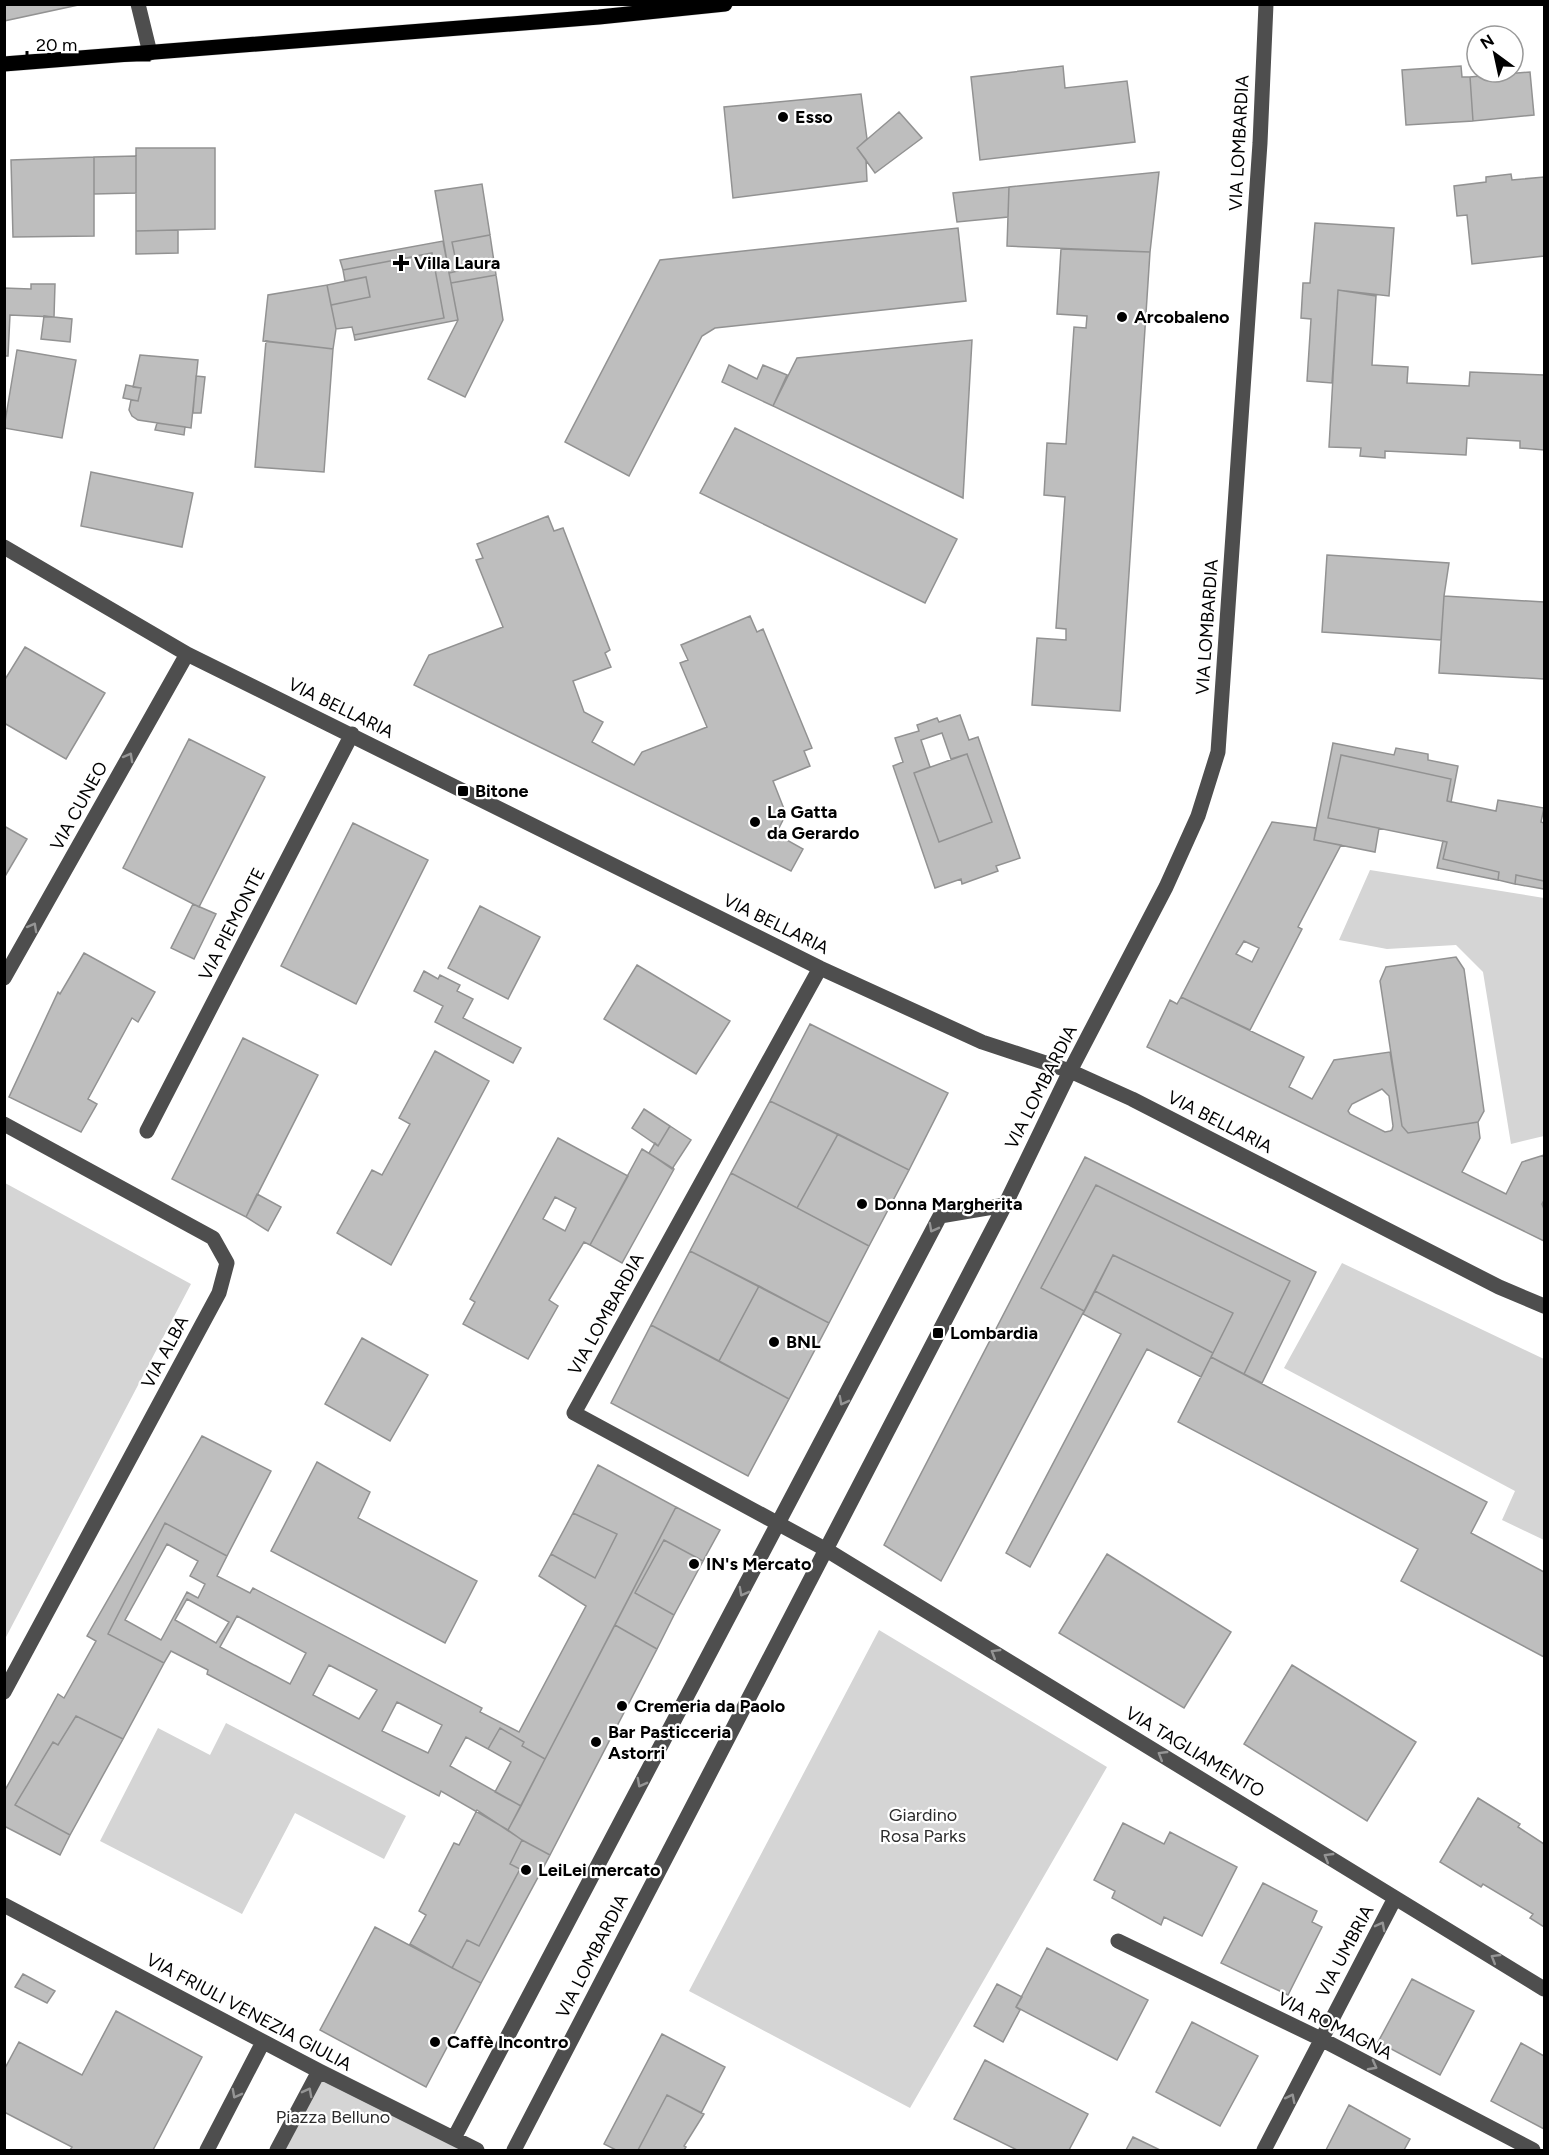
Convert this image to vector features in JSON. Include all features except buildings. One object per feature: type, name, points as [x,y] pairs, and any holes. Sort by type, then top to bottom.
[{"type":"main road","points":[[4,64],[150,53],[597,11],[724,4]]},
{"type":"street","points":[[138,4],[150,53]]},
{"type":"street","name":"VIA LOMBARDIA","points":[[514,2151],[1005,1205],[1070,1071],[1166,886],[1198,816],[1218,752],[1259,155],[1266,4]]},
{"type":"street","name":"VIA BELLARIA","points":[[4,547],[187,654],[820,968],[982,1042],[1070,1071],[1132,1099],[1500,1287],[1545,1306]]},
{"type":"street","name":"VIA CUNEO","points":[[4,978],[187,654]]},
{"type":"street","name":"VIA PIEMONTE","points":[[147,1131],[352,734]]},
{"type":"street","name":"VIA LOMBARDIA","points":[[779,1523],[574,1413],[820,968]]},
{"type":"street","name":"VIA ALBA","points":[[4,1124],[213,1238],[227,1263],[219,1293],[4,1692]]},
{"type":"street","name":"VIA LOMBARDIA","points":[[454,2138],[940,1216],[1005,1205]]},
{"type":"street","name":"VIA TAGLIAMENTO","points":[[779,1523],[1545,1989]]},
{"type":"street","name":"VIA UMBRIA","points":[[1264,2151],[1395,1898]]},
{"type":"street","name":"VIA FRIULI VENEZIA GIULIA","points":[[4,1905],[263,2042],[477,2151]]},
{"type":"street","name":"VIA ROMAGNA","points":[[1118,1941],[1321,2039],[1533,2151]]},
{"type":"street","points":[[207,2151],[263,2042]]},
{"type":"street","points":[[277,2151],[319,2071]]},
{"type":"green space","points":[[1370,870],[1544,898],[1544,1136],[1511,1144],[1483,972],[1456,945],[1387,949],[1339,940]]},
{"type":"green space","points":[[5,1183],[191,1284],[5,1639]]},
{"type":"green space","points":[[1342,1263],[1544,1359],[1544,1540],[1502,1520],[1515,1491],[1284,1368]]},
{"type":"green space","name":"Giardino Rosa Parks","points":[[879,1630],[1107,1767],[910,2108],[689,1991]]},
{"type":"green space","points":[[226,1723],[406,1816],[384,1859],[295,1813],[242,1914],[100,1841],[158,1728],[210,1755]]},
{"type":"green space","name":"Piazza Belluno","points":[[319,2071],[477,2150],[277,2150]]},
{"type":"place","name":"Esso","points":[[783,117]]},
{"type":"place","name":"Villa Laura","points":[[401,263]]},
{"type":"place","name":"Arcobaleno","points":[[1122,317]]},
{"type":"place","name":"Bitone","points":[[463,791]]},
{"type":"place","name":"La Gatta da Gerardo","points":[[755,822]]},
{"type":"place","name":"Donna Margherita","points":[[862,1204]]},
{"type":"place","name":"Lombardia","points":[[938,1333]]},
{"type":"place","name":"BNL","points":[[774,1342]]},
{"type":"place","name":"IN's Mercato","points":[[694,1564]]},
{"type":"place","name":"Cremeria da Paolo","points":[[622,1706]]},
{"type":"place","name":"Bar Pasticceria Astorri","points":[[596,1742]]},
{"type":"place","name":"LeiLei mercato","points":[[526,1870]]},
{"type":"place","name":"Caffè Incontro","points":[[435,2042]]}]
